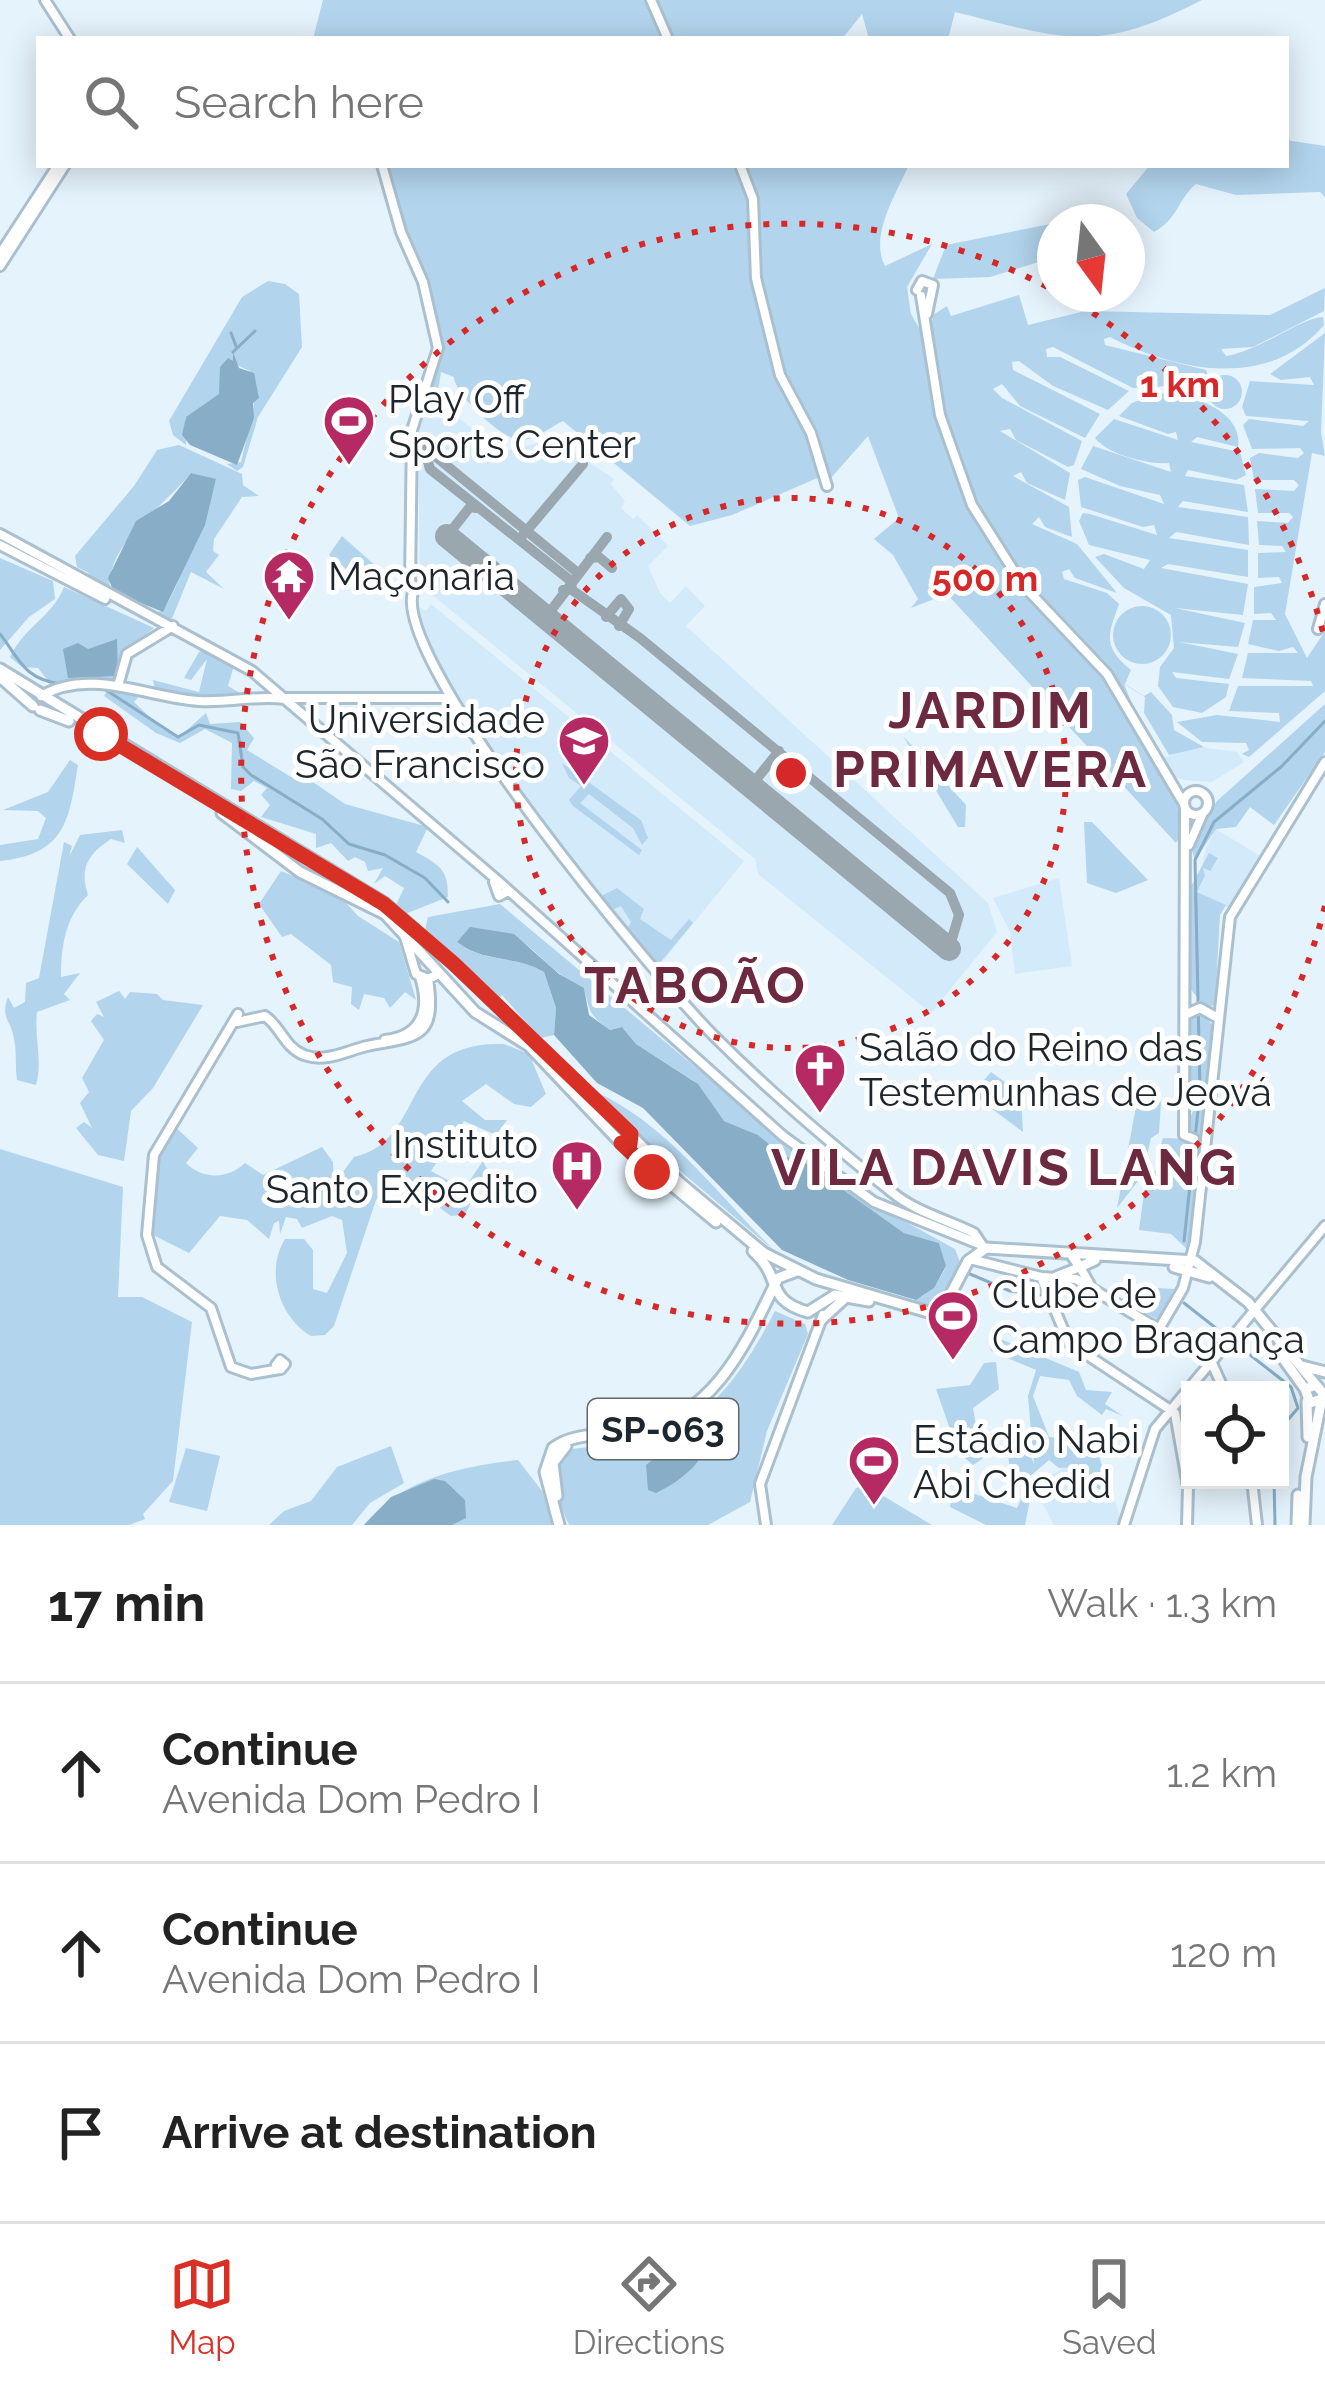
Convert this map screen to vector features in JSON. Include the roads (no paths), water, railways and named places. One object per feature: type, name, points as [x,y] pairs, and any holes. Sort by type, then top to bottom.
[{"type":"main road","points":[[0,673],[290,844],[395,912],[713,1212],[796,1271],[923,1312],[949,1303],[973,1250]]},
{"type":"main road","points":[[42,700],[196,796],[300,872],[371,904],[405,936],[429,977],[529,1046],[621,1143],[764,1260],[776,1295],[786,1305],[804,1311],[824,1301],[850,1297],[925,1316],[949,1303]]},
{"type":"main road","points":[[280,858],[295,855],[290,844]]},
{"type":"main road","points":[[300,872],[302,860],[314,860]]},
{"type":"main road","points":[[475,1012],[475,997],[490,1000]]},
{"type":"main road","points":[[621,1143],[630,1144],[631,1134]]},
{"type":"main road","points":[[973,1250],[1191,1265]]},
{"type":"main road","points":[[973,1250],[1191,1265],[1253,1312],[1317,1391],[1300,1525]]},
{"type":"main road","points":[[764,1260],[769,1283],[764,1310]]},
{"type":"main road","points":[[775,1283],[784,1273],[796,1271]]},
{"type":"main road","points":[[816,1279],[823,1287],[824,1301]]},
{"type":"main road","name":"SP-063","points":[[562,1525],[547,1469],[566,1440],[652,1427],[685,1412],[744,1349],[775,1283]]},
{"type":"main road","points":[[822,1318],[850,1297]]},
{"type":"main road","name":"SP-063","points":[[547,1469],[572,1443],[645,1434],[694,1412],[750,1348],[769,1309],[786,1305]]},
{"type":"main road","points":[[1293,1364],[1317,1391],[1300,1525]]},
{"type":"street","points":[[45,0],[68,36]]},
{"type":"street","points":[[651,0],[667,36]]},
{"type":"street","points":[[0,254],[60,168]]},
{"type":"street","points":[[0,266],[60,168]]},
{"type":"street","points":[[383,168],[401,232],[423,282],[438,347],[412,430],[412,612],[448,694],[613,917],[698,1019],[896,1196],[973,1250]]},
{"type":"street","points":[[741,168],[756,219],[754,265],[776,363],[811,433],[827,486]]},
{"type":"street","points":[[924,327],[923,296],[924,327],[944,433],[979,518],[1031,595],[1107,674],[1184,806],[1193,814],[1204,812]]},
{"type":"street","points":[[0,534],[243,665],[274,694],[295,702],[783,1136],[874,1202],[973,1250],[1046,1278],[1074,1278],[1211,1361],[1220,1381]]},
{"type":"street","points":[[0,544],[175,629]]},
{"type":"street","points":[[1318,629],[1325,604]]},
{"type":"street","points":[[117,686],[131,650],[175,629]]},
{"type":"street","points":[[125,670],[133,686]]},
{"type":"street","points":[[42,700],[117,686],[196,701],[274,694]]},
{"type":"street","points":[[295,702],[448,694]]},
{"type":"street","points":[[1204,1155],[1195,1139],[1184,1135],[1187,1014],[1197,1005],[1217,1004],[1233,908],[1325,762]]},
{"type":"street","points":[[1165,779],[1205,796],[1204,812],[1186,852]]},
{"type":"street","points":[[1159,1329],[1191,1265],[1206,1133],[1184,806],[1194,792]]},
{"type":"street","points":[[278,1366],[262,1373],[231,1367],[211,1308],[157,1267],[147,1243],[154,1155],[240,1016],[265,1016],[295,1050],[317,1058],[402,1043],[421,1031],[430,1016],[429,977],[405,936]]},
{"type":"street","points":[[1195,1139],[1206,1133]]},
{"type":"street","points":[[1124,1525],[1149,1440],[1325,1226]]},
{"type":"street","points":[[1046,1278],[1075,1260],[1092,1288]]},
{"type":"street","points":[[1046,1278],[1069,1343],[1172,1408],[1188,1487],[1187,1525]]},
{"type":"street","points":[[766,1525],[760,1484],[822,1318],[824,1301]]},
{"type":"street","points":[[804,1311],[815,1324],[812,1338]]},
{"type":"street","points":[[1253,1489],[1257,1525]]},
{"type":"waterway","points":[[233,352],[255,331]]},
{"type":"waterway","points":[[231,333],[236,346]]},
{"type":"waterway","points":[[0,634],[30,672],[61,684]]},
{"type":"waterway","points":[[106,690],[178,737],[199,725],[238,733],[243,767],[251,775],[322,819],[349,844],[385,855],[425,878],[448,902]]},
{"type":"waterway","points":[[1184,1241],[1200,1092],[1195,860],[1214,822],[1282,766],[1325,721]]},
{"type":"waterway","points":[[970,1274],[1010,1291],[1040,1295]]},
{"type":"waterway","points":[[1184,1303],[1283,1381]]},
{"type":"waterway","points":[[1289,1385],[1298,1408],[1289,1418]]},
{"type":"waterway","points":[[1274,1489],[1275,1525]]},
{"type":"place","name":"Play Off Sports Center","points":[[349,467]]},
{"type":"place","name":"Maçonaria","points":[[289,622]]},
{"type":"place","name":"Universidade São Francisco","points":[[584,787]]},
{"type":"place","name":"Salão do Reino das Testemunhas de Jeová","points":[[820,1115]]},
{"type":"place","name":"Instituto Santo Expedito","points":[[577,1212]]},
{"type":"place","name":"Clube de Campo Bragança","points":[[953,1362]]},
{"type":"place","name":"Estádio Nabi Abi Chedid","points":[[874,1507]]},
{"type":"district","name":"JARDIM PRIMAVERA","points":[[991,739]]},
{"type":"district","name":"TABOÃO","points":[[696,985]]},
{"type":"district","name":"VILA DAVIS LANG","points":[[1005,1167]]}]
